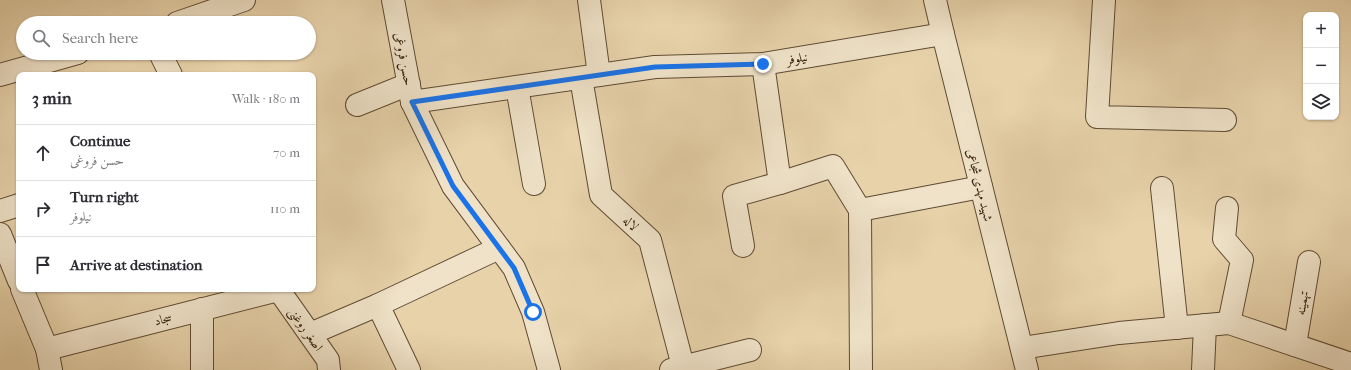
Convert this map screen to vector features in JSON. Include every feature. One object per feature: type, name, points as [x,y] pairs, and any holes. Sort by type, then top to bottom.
[{"type":"street","points":[[197,16],[244,0]]},
{"type":"street","name":"حسن فروغی","points":[[393,0],[411,93],[453,186],[514,268],[533,312],[549,370]]},
{"type":"street","name":"لاله","points":[[589,0],[590,76],[601,195],[650,240],[679,369]]},
{"type":"street","name":"شهید مهدی شجاعی","points":[[936,0],[943,34],[1027,370]]},
{"type":"street","points":[[1104,0],[1097,117],[1225,120]]},
{"type":"street","name":"نیلوفر","points":[[357,105],[411,93],[517,87],[655,67],[763,64],[943,34]]},
{"type":"street","points":[[0,75],[53,60]]},
{"type":"street","points":[[164,60],[170,72]]},
{"type":"street","points":[[763,64],[780,184]]},
{"type":"street","points":[[517,87],[534,184]]},
{"type":"street","points":[[743,246],[734,196],[780,184],[833,166],[860,210],[861,370]]},
{"type":"street","points":[[860,210],[981,186]]},
{"type":"street","points":[[1162,188],[1177,328]]},
{"type":"street","points":[[0,211],[16,205]]},
{"type":"street","points":[[1227,208],[1224,239],[1242,260],[1229,323]]},
{"type":"street","points":[[0,234],[16,274]]},
{"type":"street","points":[[310,334],[378,305],[498,248]]},
{"type":"street","name":"تهمینه","points":[[1295,345],[1309,262]]},
{"type":"street","points":[[23,292],[47,349],[51,370]]},
{"type":"street","name":"سجاد","points":[[47,349],[267,292]]},
{"type":"street","name":"اصغر روغنی","points":[[280,292],[328,360],[329,370]]},
{"type":"street","points":[[378,305],[409,370]]},
{"type":"street","points":[[202,309],[202,370]]},
{"type":"street","points":[[1022,348],[1119,333],[1229,323],[1351,364]]},
{"type":"street","points":[[1203,370],[1205,325]]},
{"type":"street","points":[[679,369],[750,350]]},
{"type":"route","points":[[533,312],[514,268],[453,186],[412,102],[655,67],[763,64]]}]
